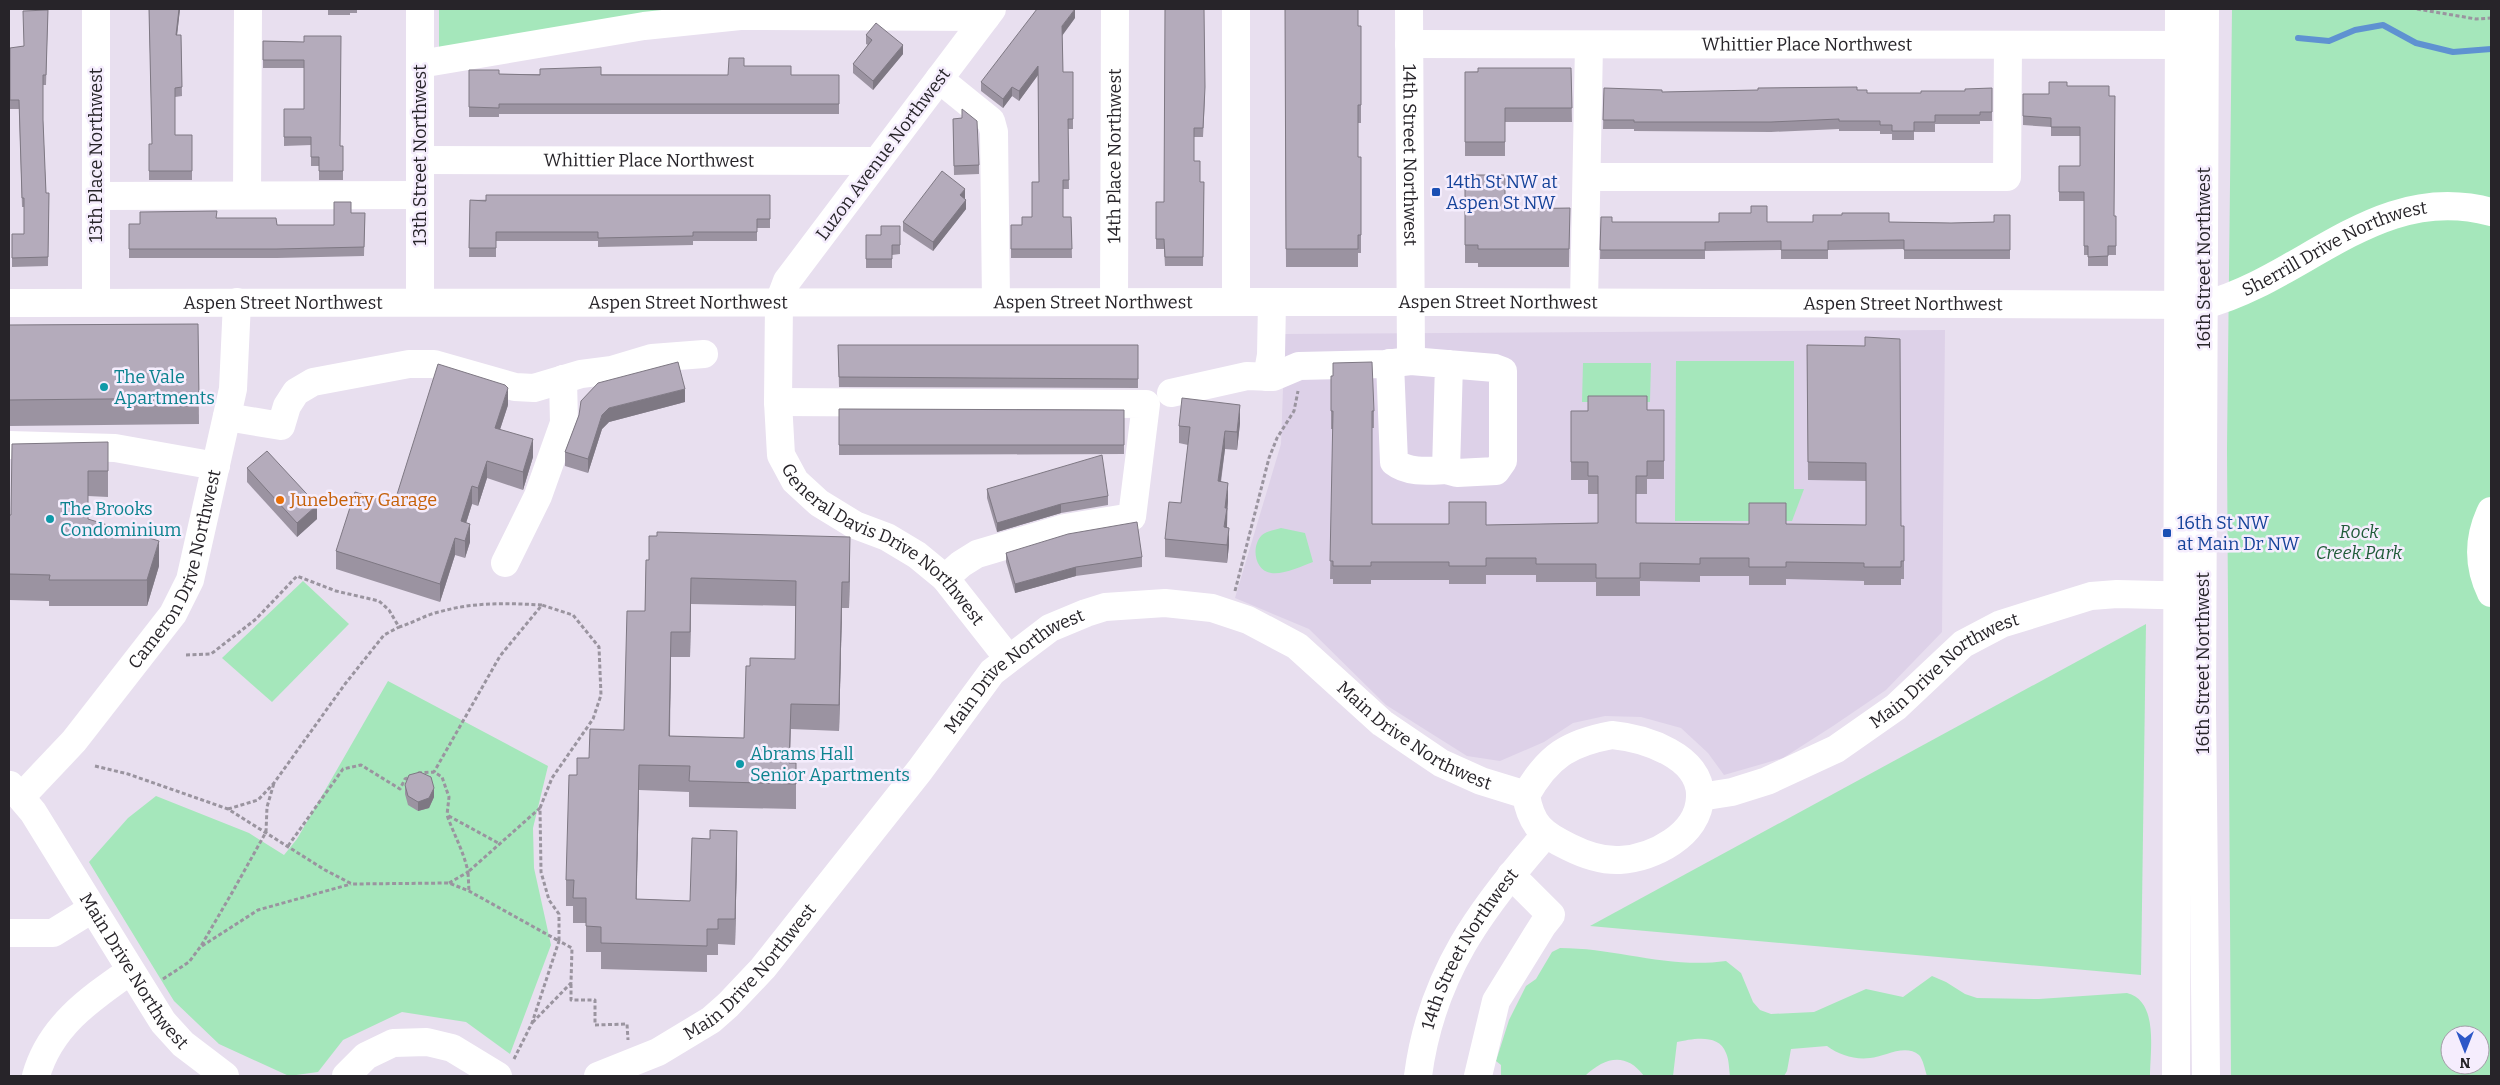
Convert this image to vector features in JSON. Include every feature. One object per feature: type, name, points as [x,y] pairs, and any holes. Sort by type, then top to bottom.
[{"type":"street","name":"13th Place Northwest","points":[[96,9],[96,302]]},
{"type":"street","points":[[248,9],[248,195]]},
{"type":"street","name":"13th Street Northwest","points":[[420,9],[420,302]]},
{"type":"street","name":"14th Place Northwest","points":[[1114,9],[1114,302]]},
{"type":"street","points":[[1236,9],[1236,302]]},
{"type":"street","name":"14th Street Northwest","points":[[1409,9],[1409,302],[1400,362],[1394,462],[1402,468],[1426,471],[1446,470]]},
{"type":"street","name":"16th Street Northwest","points":[[2179,9],[2192,45]]},
{"type":"street","name":"16th Street Northwest","points":[[2176,1076],[2191,596],[2192,45],[2205,9]]},
{"type":"street","points":[[420,64],[644,26],[740,16],[989,13]]},
{"type":"street","name":"Luzon Avenue Northwest","points":[[779,302],[787,280],[989,13]]},
{"type":"street","name":"Whittier Place Northwest","points":[[1409,44],[2192,45]]},
{"type":"street","points":[[1584,302],[1589,44]]},
{"type":"street","points":[[1587,177],[2007,177],[2008,45]]},
{"type":"street","points":[[939,78],[991,121],[994,132],[996,302]]},
{"type":"street","name":"Whittier Place Northwest","points":[[420,160],[877,161]]},
{"type":"street","points":[[96,196],[420,195]]},
{"type":"street","name":"Sherrill Drive Northwest","points":[[2191,304],[2230,297],[2338,239],[2395,213],[2418,207],[2440,206],[2463,206],[2491,212]]},
{"type":"street","name":"Cameron Drive Northwest","points":[[16,790],[74,741],[173,614],[183,598],[192,574],[233,389],[236,358],[237,302]]},
{"type":"street","name":"General Davis Drive Northwest","points":[[779,302],[778,402],[781,455],[795,481],[818,503],[856,525],[887,537],[916,555],[945,578],[1008,658]]},
{"type":"street","points":[[1268,377],[1271,355],[1272,302]]},
{"type":"street","name":"Aspen Street Northwest","points":[[9,303],[1584,302],[2191,304]]},
{"type":"street","points":[[227,417],[281,426],[287,406],[296,392],[312,382],[422,362],[451,367],[515,387],[534,388],[581,374],[612,370],[652,358],[704,354]]},
{"type":"street","points":[[1171,393],[1247,376],[1272,377],[1299,366],[1400,362],[1449,364],[1495,368],[1503,371],[1503,461],[1496,471],[1457,473],[1446,470],[1449,364]]},
{"type":"street","points":[[505,563],[538,496],[564,423],[563,379]]},
{"type":"street","points":[[778,402],[1146,404],[1132,517],[1065,528],[977,554],[961,564],[945,578]]},
{"type":"street","points":[[9,445],[115,448],[216,466]]},
{"type":"street","points":[[2491,511],[2483,530],[2481,548],[2483,571],[2491,593]]},
{"type":"street","name":"Main Drive Northwest","points":[[1700,797],[1732,792],[1767,781],[1812,762],[1842,745],[1896,707],[1963,644],[1986,630],[2091,596],[2117,594],[2191,596]]},
{"type":"street","name":"16th Street Northwest","points":[[2191,596],[2202,708],[2206,1076]]},
{"type":"street","name":"Main Drive Northwest","points":[[598,1076],[637,1062],[686,1036],[711,1020],[748,985],[920,770],[992,672],[1050,628],[1105,607],[1165,603],[1212,608],[1256,623],[1297,646],[1382,723],[1441,763],[1482,781],[1526,795]]},
{"type":"street","points":[[1612,735],[1631,737],[1648,742],[1679,757],[1694,775],[1700,797],[1695,816],[1682,836],[1666,846],[1639,857],[1619,860],[1597,858],[1580,853],[1546,834],[1531,819],[1526,795],[1536,777],[1551,761],[1570,747],[1585,740],[1612,735]]},
{"type":"street","name":"Main Drive Northwest","points":[[16,790],[59,852],[130,971],[172,1034],[207,1064],[225,1076]]},
{"type":"street","name":"14th Street Northwest","points":[[1418,1076],[1425,1036],[1440,987],[1471,930],[1511,875],[1546,834]]},
{"type":"street","points":[[1478,1076],[1496,1000],[1551,915],[1511,875]]},
{"type":"street","points":[[9,933],[53,933],[92,909]]},
{"type":"street","points":[[36,1076],[55,1037],[68,1020],[85,1003],[130,971]]},
{"type":"street","points":[[346,1076],[366,1056],[393,1043],[427,1042],[452,1048],[500,1074]]},
{"type":"path","points":[[2417,9],[2457,16],[2491,18]]},
{"type":"path","points":[[1232,600],[1269,458],[1277,438],[1294,411],[1298,386]]},
{"type":"path","points":[[186,655],[211,654],[256,619],[297,576],[336,591],[379,601],[389,610],[399,627]]},
{"type":"path","points":[[228,809],[258,800],[274,783],[345,684],[384,635],[436,612],[460,606],[495,602],[542,605],[573,615],[599,647],[601,695],[593,719],[552,778],[540,808],[541,872],[549,900],[559,914],[559,941],[532,1023]]},
{"type":"path","points":[[434,772],[500,656],[542,605]]},
{"type":"path","points":[[288,846],[343,769],[361,765],[400,789],[405,779],[419,772],[434,772],[442,777],[449,797],[447,815],[455,839],[464,853],[469,891]]},
{"type":"path","points":[[95,766],[128,774],[228,809],[325,870],[352,884]]},
{"type":"path","points":[[158,982],[188,962],[201,946],[266,832],[267,807],[274,783]]},
{"type":"path","points":[[449,883],[468,872],[540,808]]},
{"type":"path","points":[[447,815],[500,844]]},
{"type":"path","points":[[201,946],[258,910],[352,884],[449,883],[469,891],[572,948],[571,1000],[595,1000],[595,1025],[627,1024],[628,1043]]},
{"type":"path","points":[[500,1074],[532,1023],[571,983]]},
{"type":"shaded area","points":[[1945,330],[1942,632],[1886,690],[1783,758],[1724,775],[1708,753],[1681,728],[1641,717],[1605,716],[1573,723],[1544,742],[1500,761],[1467,756],[1386,705],[1309,629],[1235,598],[1281,444],[1285,334]]},
{"type":"green space","points":[[439,9],[979,9],[679,10],[439,53]]},
{"type":"green space","name":"Rock Creek Park","points":[[2232,9],[2491,9],[2491,1076],[2231,1076],[2227,449]]},
{"type":"green space","points":[[1676,361],[1794,361],[1794,489],[1804,489],[1792,521],[1675,521]]},
{"type":"green space","points":[[1583,363],[1651,363],[1650,402],[1582,402]]},
{"type":"green space","points":[[1281,528],[1305,533],[1313,562],[1281,573],[1271,573],[1261,567],[1256,557],[1256,545],[1262,535]]},
{"type":"green space","points":[[303,581],[349,624],[272,702],[222,658]]},
{"type":"green space","points":[[2146,624],[2141,975],[1590,926]]},
{"type":"green space","points":[[388,681],[548,766],[533,828],[534,868],[551,945],[510,1054],[466,1022],[402,1012],[343,1040],[318,1072],[289,1076],[219,1044],[174,1001],[89,862],[128,818],[156,796],[249,833],[284,855],[297,839]]},
{"type":"green space","points":[[1560,948],[1602,951],[1684,962],[1726,961],[1741,973],[1753,1002],[1760,1010],[1771,1014],[1814,1012],[1866,989],[1903,997],[1932,976],[1965,994],[1977,998],[2039,999],[2127,993],[2137,998],[2144,1006],[2148,1016],[2151,1041],[2150,1076],[1927,1076],[1919,1055],[1907,1050],[1876,1057],[1859,1058],[1842,1054],[1827,1046],[1791,1049],[1787,1071],[1784,1076],[1730,1076],[1728,1058],[1722,1047],[1718,1042],[1705,1039],[1677,1042],[1673,1076],[1644,1076],[1630,1063],[1623,1060],[1615,1060],[1600,1065],[1585,1076],[1501,1076],[1501,1065],[1496,1061],[1509,1020],[1526,986],[1536,979],[1552,952]]},
{"type":"building","points":[[149,9],[179,9],[176,35],[181,35],[182,87],[175,88],[175,135],[192,135],[192,171],[149,171],[149,144],[152,144]]},
{"type":"building","points":[[1037,9],[1075,9],[1062,26],[1063,72],[1073,72],[1073,119],[1068,119],[1069,180],[1063,180],[1063,217],[1071,217],[1072,249],[1011,249],[1011,225],[1022,225],[1022,217],[1032,217],[1032,182],[1039,182],[1038,66],[1019,91],[1012,87],[1003,99],[981,82]]},
{"type":"building","points":[[1165,9],[1204,9],[1205,87],[1203,128],[1194,128],[1194,161],[1200,161],[1200,182],[1204,182],[1203,257],[1165,257],[1164,239],[1156,239],[1156,202],[1164,202]]},
{"type":"building","points":[[1285,9],[1358,9],[1358,26],[1361,26],[1361,105],[1358,105],[1358,157],[1361,157],[1361,235],[1358,235],[1358,249],[1286,249]]},
{"type":"building","points":[[48,10],[46,75],[43,75],[43,120],[46,193],[49,193],[48,257],[12,258],[12,234],[24,234],[24,198],[22,198],[19,100],[10,100],[10,48],[24,46],[23,11]]},
{"type":"building","points":[[876,23],[903,45],[873,81],[853,64],[872,40],[866,35]]},
{"type":"building","points":[[304,36],[341,36],[340,146],[343,146],[343,171],[319,171],[319,157],[311,157],[311,137],[284,137],[284,109],[304,109],[304,60],[263,60],[263,41],[304,42]]},
{"type":"building","points":[[729,58],[744,58],[744,66],[791,66],[791,75],[839,75],[839,104],[499,104],[499,108],[469,107],[469,70],[499,70],[499,74],[540,75],[540,69],[601,67],[601,75],[728,75]]},
{"type":"building","points":[[1478,68],[1571,68],[1572,108],[1505,108],[1505,142],[1465,142],[1465,72],[1478,72]]},
{"type":"building","points":[[2049,82],[2067,82],[2067,86],[2109,86],[2109,96],[2115,96],[2114,216],[2116,216],[2116,246],[2108,246],[2108,256],[2088,257],[2088,246],[2084,246],[2084,192],[2059,192],[2059,166],[2080,166],[2080,127],[2051,127],[2051,118],[2023,116],[2023,94],[2049,94]]},
{"type":"building","points":[[1857,87],[1857,90],[1867,90],[1867,93],[1921,93],[1921,91],[1965,91],[1965,89],[1992,88],[1992,112],[1980,112],[1980,115],[1935,115],[1935,122],[1914,122],[1914,131],[1892,131],[1892,125],[1880,125],[1880,121],[1839,121],[1839,119],[1771,122],[1634,122],[1634,120],[1603,120],[1604,88],[1662,90],[1662,92],[1758,90],[1758,88]]},
{"type":"building","points":[[962,109],[977,121],[979,165],[954,166],[953,119],[962,118]]},
{"type":"building","points":[[942,171],[965,189],[960,195],[966,200],[933,242],[903,222]]},
{"type":"building","points":[[1465,175],[1505,175],[1505,209],[1570,208],[1569,249],[1478,249],[1478,245],[1465,245]]},
{"type":"building","points":[[486,195],[770,195],[770,219],[757,219],[757,232],[693,232],[693,236],[598,238],[598,232],[496,232],[496,248],[469,248],[470,200],[486,201]]},
{"type":"building","points":[[334,202],[351,202],[351,213],[365,213],[364,247],[129,249],[129,224],[140,224],[140,212],[217,211],[216,218],[276,218],[277,225],[334,225]]},
{"type":"building","points":[[1751,206],[1767,206],[1767,222],[1813,222],[1813,215],[1842,215],[1842,213],[1889,213],[1889,222],[1951,223],[1994,222],[1994,215],[2010,215],[2010,250],[1904,250],[1904,240],[1828,241],[1828,250],[1781,250],[1781,241],[1705,242],[1705,250],[1600,250],[1601,217],[1612,217],[1612,222],[1719,222],[1719,213],[1751,213]]},
{"type":"building","points":[[881,226],[900,226],[900,245],[892,245],[892,259],[866,259],[866,235],[881,235]]},
{"type":"building","name":"The Vale Apartments","points":[[198,324],[199,398],[9,400],[9,325]]},
{"type":"building","points":[[1865,337],[1900,339],[1901,526],[1904,526],[1904,561],[1901,561],[1901,567],[1864,567],[1864,563],[1786,562],[1786,567],[1749,567],[1749,558],[1700,558],[1700,564],[1640,563],[1640,578],[1596,578],[1596,564],[1536,564],[1536,558],[1486,558],[1486,566],[1449,566],[1449,562],[1371,562],[1371,566],[1333,566],[1333,561],[1330,561],[1333,411],[1331,411],[1331,376],[1333,376],[1333,363],[1372,362],[1374,411],[1372,411],[1372,524],[1449,524],[1449,502],[1486,502],[1486,525],[1598,523],[1598,476],[1588,476],[1588,462],[1571,462],[1571,411],[1588,411],[1588,396],[1647,396],[1647,410],[1664,410],[1664,461],[1647,461],[1647,476],[1636,476],[1636,523],[1749,524],[1749,503],[1786,503],[1786,524],[1866,525],[1866,463],[1808,462],[1807,345],[1865,346]]},
{"type":"building","points":[[838,345],[1138,345],[1138,379],[839,377]]},
{"type":"building","points":[[678,362],[685,389],[609,408],[602,415],[588,459],[565,452],[579,415],[581,401],[598,383]]},
{"type":"building","points":[[438,364],[505,385],[508,388],[495,428],[533,439],[523,472],[487,461],[478,488],[472,486],[461,521],[470,524],[465,541],[455,538],[440,584],[336,551],[355,492],[394,504]]},
{"type":"building","points":[[1182,398],[1240,405],[1237,432],[1225,431],[1218,481],[1228,483],[1224,527],[1229,528],[1227,545],[1165,539],[1169,502],[1181,503],[1190,427],[1179,426]]},
{"type":"building","points":[[839,409],[1124,410],[1124,445],[839,445]]},
{"type":"building","name":"The Brooks Condominium","points":[[108,442],[108,471],[88,471],[88,519],[159,541],[147,580],[49,580],[50,575],[9,574],[12,444]]},
{"type":"building","points":[[267,451],[317,505],[297,523],[247,468]]},
{"type":"building","points":[[1102,455],[1108,496],[1061,504],[997,523],[987,489]]},
{"type":"building","points":[[1137,522],[1142,557],[1076,567],[1015,584],[1006,553],[1068,534]]},
{"type":"building","name":"Abrams Hall Senior Apartments","points":[[657,532],[850,537],[849,582],[842,582],[839,705],[791,704],[789,763],[796,763],[796,784],[689,781],[690,766],[639,765],[636,899],[690,901],[692,838],[710,839],[710,830],[737,831],[735,919],[718,919],[718,929],[707,929],[707,946],[601,943],[601,927],[586,926],[586,898],[573,898],[574,880],[566,880],[569,775],[577,775],[577,758],[589,758],[590,729],[624,730],[627,611],[645,611],[646,560],[649,560],[649,536],[657,536]],"holes":[[[691,578],[796,581],[795,659],[750,658],[750,666],[746,666],[744,738],[669,736],[671,632],[690,632]]]},
{"type":"building","points":[[420,772],[431,777],[434,788],[429,798],[418,802],[408,796],[405,785],[409,775]]},
{"type":"waterway","points":[[2298,38],[2329,41],[2355,30],[2383,25],[2416,43],[2453,52],[2491,49]]},
{"type":"place","name":"14th St NW at Aspen St NW","points":[[1436,192]]},
{"type":"place","name":"The Vale Apartments","points":[[104,387]]},
{"type":"place","name":"Juneberry Garage","points":[[280,500]]},
{"type":"place","name":"The Brooks Condominium","points":[[50,519]]},
{"type":"place","name":"16th St NW at Main Dr NW","points":[[2167,533]]},
{"type":"place","name":"Abrams Hall Senior Apartments","points":[[740,764]]}]
